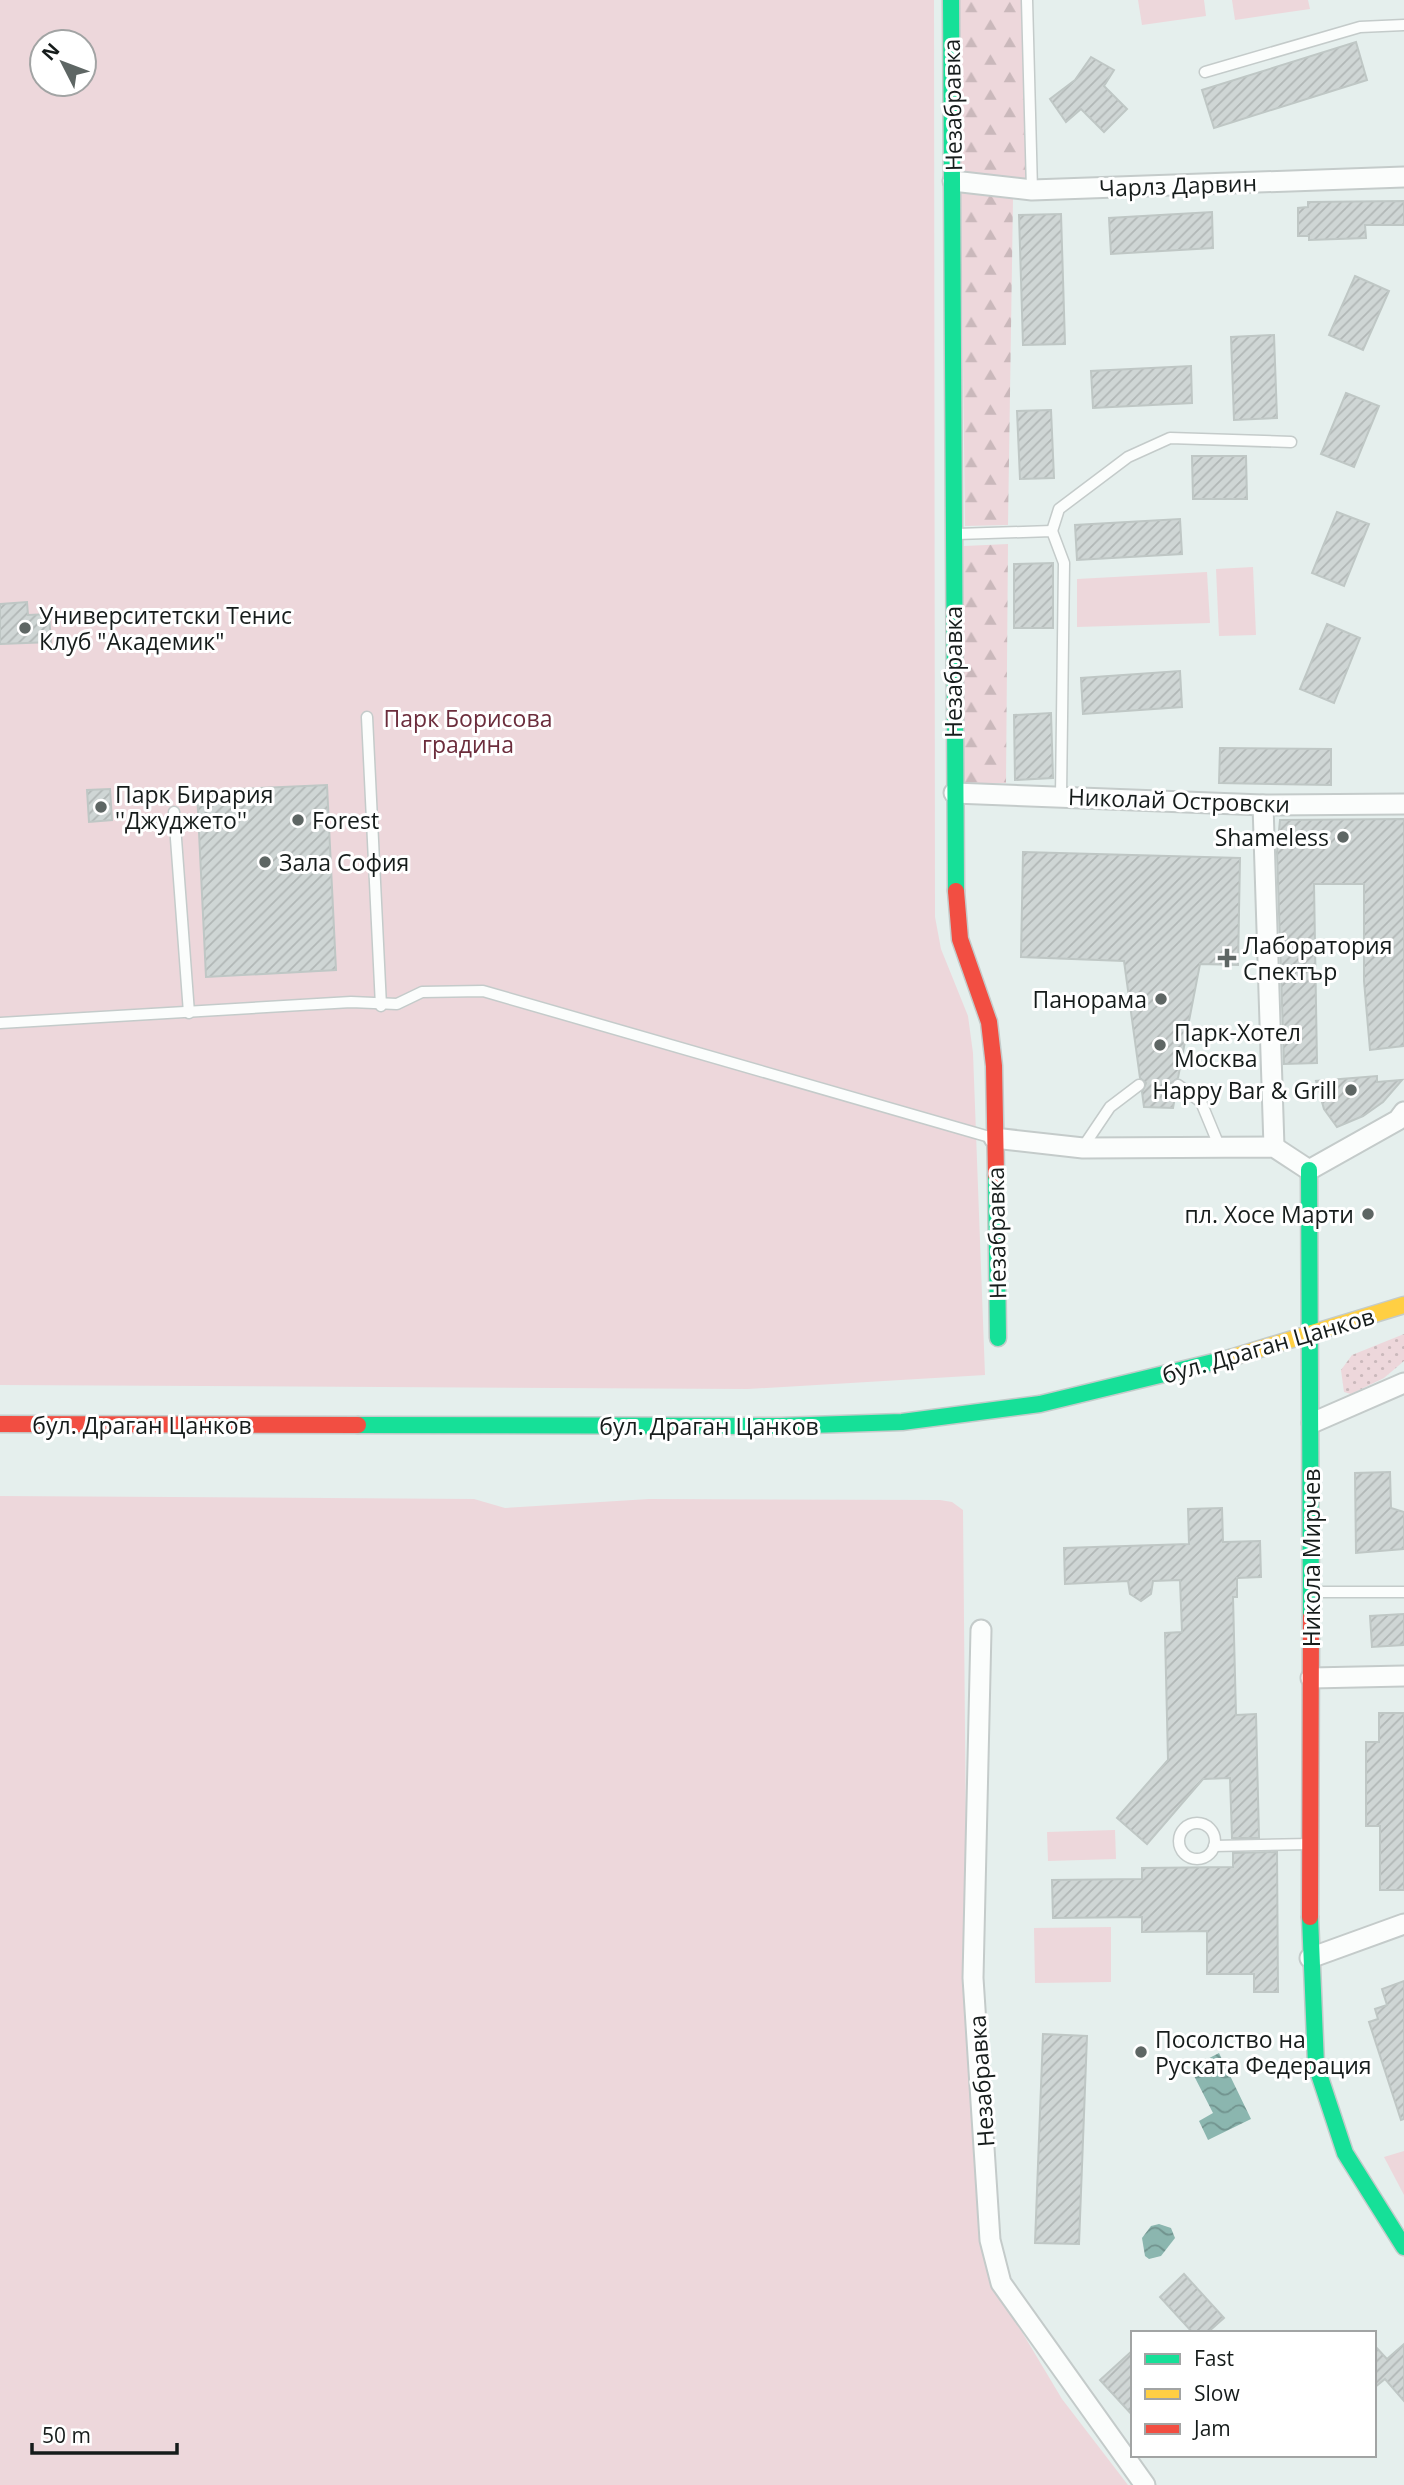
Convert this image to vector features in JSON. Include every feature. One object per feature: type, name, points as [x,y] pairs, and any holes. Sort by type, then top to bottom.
[{"type":"street","name":"Незабравка","points":[[951,0],[956,910],[960,939],[989,1022],[994,1066],[998,1338]]},
{"type":"street","name":"Чарлз Дарвин","points":[[953,181],[1032,190],[1404,177]]},
{"type":"street","name":"Николай Островски","points":[[954,793],[1263,805],[1404,804]]},
{"type":"street","points":[[1263,805],[1274,1147]]},
{"type":"street","points":[[994,1138],[1083,1148],[1274,1147],[1309,1170],[1398,1120],[1404,1112]]},
{"type":"street","name":"Никола Мирчев","points":[[1309,1170],[1312,1337],[1310,1958],[1316,2064],[1345,2153],[1404,2247]]},
{"type":"street","name":"бул. Драган Цанков","points":[[0,1424],[847,1425],[994,1412],[1126,1385],[1312,1337],[1404,1305]]},
{"type":"street","points":[[1312,1423],[1399,1383]]},
{"type":"street","name":"Незабравка","points":[[981,1630],[973,1978],[990,2240],[1001,2283],[1145,2485]]},
{"type":"street","points":[[1311,1678],[1404,1676]]},
{"type":"street","points":[[1310,1958],[1404,1924]]},
{"type":"lane","points":[[1027,0],[1032,190]]},
{"type":"lane","points":[[1205,72],[1360,27],[1404,25]]},
{"type":"lane","points":[[1061,796],[1064,563],[1052,531],[1059,509],[1128,457],[1170,438],[1291,442]]},
{"type":"lane","points":[[953,534],[1052,531]]},
{"type":"lane","points":[[367,717],[381,1006]]},
{"type":"lane","points":[[174,812],[189,1013]]},
{"type":"lane","points":[[0,1023],[351,1002],[381,1006],[410,1000],[422,992],[483,990],[994,1138]]},
{"type":"lane","points":[[1083,1148],[1110,1107],[1139,1085]]},
{"type":"lane","points":[[1178,1086],[1201,1102],[1220,1149]]},
{"type":"lane","points":[[1311,1592],[1404,1591]]},
{"type":"lane","points":[[1214,1846],[1310,1844]]},
{"type":"green space","name":"Парк Борисова градина","points":[[0,0],[934,0],[935,917],[941,949],[968,1016],[973,1053],[985,1375],[748,1389],[0,1385]]},
{"type":"green space","points":[[960,0],[1023,0],[1026,182],[961,176]]},
{"type":"green space","points":[[1138,0],[1204,0],[1206,16],[1142,25]]},
{"type":"green space","points":[[1232,0],[1308,0],[1310,9],[1235,20]]},
{"type":"green space","points":[[961,192],[1013,198],[1008,525],[965,526]]},
{"type":"green space","points":[[1008,544],[1006,783],[962,784],[964,546]]},
{"type":"green space","points":[[1253,567],[1256,635],[1219,636],[1216,569]]},
{"type":"green space","points":[[1207,572],[1210,623],[1077,627],[1077,579]]},
{"type":"green space","points":[[1404,1334],[1404,1361],[1384,1378],[1351,1394],[1344,1392],[1341,1370],[1352,1355]]},
{"type":"green space","points":[[0,1496],[474,1499],[505,1508],[649,1499],[940,1500],[952,1502],[963,1510],[968,2057],[986,2250],[1019,2327],[1062,2399],[1128,2485],[0,2485]]},
{"type":"green space","points":[[1115,1830],[1116,1859],[1048,1861],[1047,1832]]},
{"type":"green space","points":[[1111,1927],[1111,1982],[1035,1983],[1034,1928]]},
{"type":"green space","points":[[1404,2151],[1404,2195],[1384,2157]]},
{"type":"water","points":[[1219,2053],[1251,2119],[1208,2140],[1199,2121],[1213,2113],[1190,2068]]},
{"type":"water","points":[[1159,2224],[1171,2228],[1175,2238],[1161,2256],[1149,2259],[1145,2256],[1142,2238],[1151,2226]]},
{"type":"building","points":[[1356,42],[1367,80],[1214,128],[1202,90]]},
{"type":"building","points":[[1091,57],[1114,70],[1104,86],[1127,109],[1104,132],[1081,109],[1066,122],[1050,99],[1075,80]]},
{"type":"building","points":[[1404,201],[1404,225],[1365,225],[1366,238],[1309,240],[1309,236],[1298,236],[1298,208],[1308,207],[1308,202]]},
{"type":"building","points":[[1212,212],[1213,248],[1111,254],[1109,218]]},
{"type":"building","points":[[1061,214],[1065,344],[1023,345],[1019,215]]},
{"type":"building","points":[[1355,276],[1389,291],[1363,350],[1329,335]]},
{"type":"building","points":[[1274,335],[1277,418],[1234,420],[1231,337]]},
{"type":"building","points":[[1191,366],[1192,403],[1093,408],[1091,371]]},
{"type":"building","points":[[1346,393],[1379,406],[1354,467],[1321,454]]},
{"type":"building","points":[[1051,410],[1054,478],[1020,479],[1017,411]]},
{"type":"building","points":[[1192,456],[1246,456],[1247,499],[1193,499]]},
{"type":"building","points":[[1337,512],[1369,524],[1344,586],[1312,573]]},
{"type":"building","points":[[1180,519],[1182,554],[1077,560],[1075,525]]},
{"type":"building","points":[[1053,563],[1053,628],[1014,628],[1014,564]]},
{"type":"building","name":"Университетски Тенис Клуб \"Академик\"","points":[[27,602],[28,615],[49,614],[51,642],[0,644],[0,604]]},
{"type":"building","points":[[1327,624],[1360,638],[1334,703],[1300,689]]},
{"type":"building","points":[[1180,671],[1182,707],[1083,714],[1081,678]]},
{"type":"building","points":[[1051,713],[1053,778],[1015,780],[1014,715]]},
{"type":"building","points":[[1220,748],[1331,749],[1331,785],[1219,783]]},
{"type":"building","name":"Зала София","points":[[327,785],[336,970],[206,977],[197,791]]},
{"type":"building","points":[[110,789],[112,820],[89,822],[87,790]]},
{"type":"building","points":[[1404,819],[1404,1046],[1370,1050],[1364,981],[1364,884],[1314,884],[1317,1063],[1284,1064],[1277,852],[1280,820]]},
{"type":"building","points":[[1023,852],[1240,858],[1238,965],[1200,964],[1178,1078],[1171,1083],[1176,1092],[1173,1108],[1144,1107],[1142,1092],[1146,1083],[1140,1078],[1124,961],[1021,957]]},
{"type":"building","points":[[1377,1076],[1377,1082],[1402,1080],[1383,1102],[1363,1116],[1337,1127],[1324,1109],[1316,1081]]},
{"type":"building","points":[[1390,1472],[1391,1508],[1404,1512],[1404,1549],[1356,1553],[1355,1473]]},
{"type":"building","points":[[1222,1508],[1223,1542],[1260,1541],[1261,1577],[1237,1578],[1237,1597],[1233,1597],[1236,1715],[1256,1714],[1259,1838],[1232,1838],[1230,1778],[1203,1779],[1147,1844],[1117,1818],[1168,1760],[1165,1633],[1182,1632],[1180,1580],[1153,1581],[1151,1594],[1141,1601],[1130,1594],[1128,1581],[1065,1584],[1064,1548],[1189,1544],[1188,1509]]},
{"type":"building","points":[[1404,1614],[1404,1645],[1372,1647],[1370,1616]]},
{"type":"building","points":[[1379,1713],[1404,1713],[1404,1890],[1380,1890],[1380,1826],[1366,1826],[1366,1742],[1379,1742]]},
{"type":"building","points":[[1277,1852],[1278,1992],[1254,1992],[1254,1974],[1207,1974],[1207,1931],[1142,1932],[1142,1917],[1053,1918],[1052,1880],[1142,1879],[1142,1868],[1233,1867],[1233,1853]]},
{"type":"building","points":[[1404,1981],[1404,2119],[1401,2120],[1369,2022],[1378,2019],[1375,2009],[1387,2005],[1382,1989]]},
{"type":"building","points":[[1043,2034],[1087,2036],[1079,2244],[1035,2243]]},
{"type":"building","points":[[1184,2274],[1224,2318],[1209,2331],[1191,2331],[1160,2297]]},
{"type":"building","points":[[1404,2344],[1404,2401],[1385,2379],[1376,2386],[1376,2347],[1387,2359]]},
{"type":"building","points":[[1131,2352],[1131,2414],[1100,2380]]},
{"type":"traffic: fast","points":[[951,0],[956,891]]},
{"type":"traffic: fast","points":[[1309,1170],[1311,1617]]},
{"type":"traffic: fast","points":[[996,1175],[998,1338]]},
{"type":"traffic: fast","points":[[358,1425],[780,1426],[902,1422],[1040,1404],[1230,1358]]},
{"type":"traffic: fast","points":[[1310,1917],[1316,2065],[1345,2153],[1404,2247]]},
{"type":"traffic: slow","points":[[1230,1358],[1404,1305]]},
{"type":"traffic: jam","points":[[956,891],[960,939],[989,1022],[994,1066],[996,1175]]},
{"type":"traffic: jam","points":[[0,1424],[358,1425]]},
{"type":"traffic: jam","points":[[1310,1917],[1311,1617]]},
{"type":"place","name":"Университетски Тенис Клуб \"Академик\"","points":[[25,628]]},
{"type":"place","name":"Парк Бирария ''Джуджето''","points":[[101,807]]},
{"type":"place","name":"Forest","points":[[298,820]]},
{"type":"place","name":"Shameless","points":[[1343,837]]},
{"type":"place","name":"Зала София","points":[[265,862]]},
{"type":"place","name":"Лаборатория Спектър","points":[[1227,958]]},
{"type":"place","name":"Панорама","points":[[1161,999]]},
{"type":"place","name":"Парк-Хотел Москва","points":[[1160,1045]]},
{"type":"place","name":"Happy Bar & Grill","points":[[1351,1090]]},
{"type":"place","name":"пл. Хосе Марти","points":[[1368,1214]]},
{"type":"place","name":"Посолство на Руската Федерация","points":[[1141,2052]]}]
